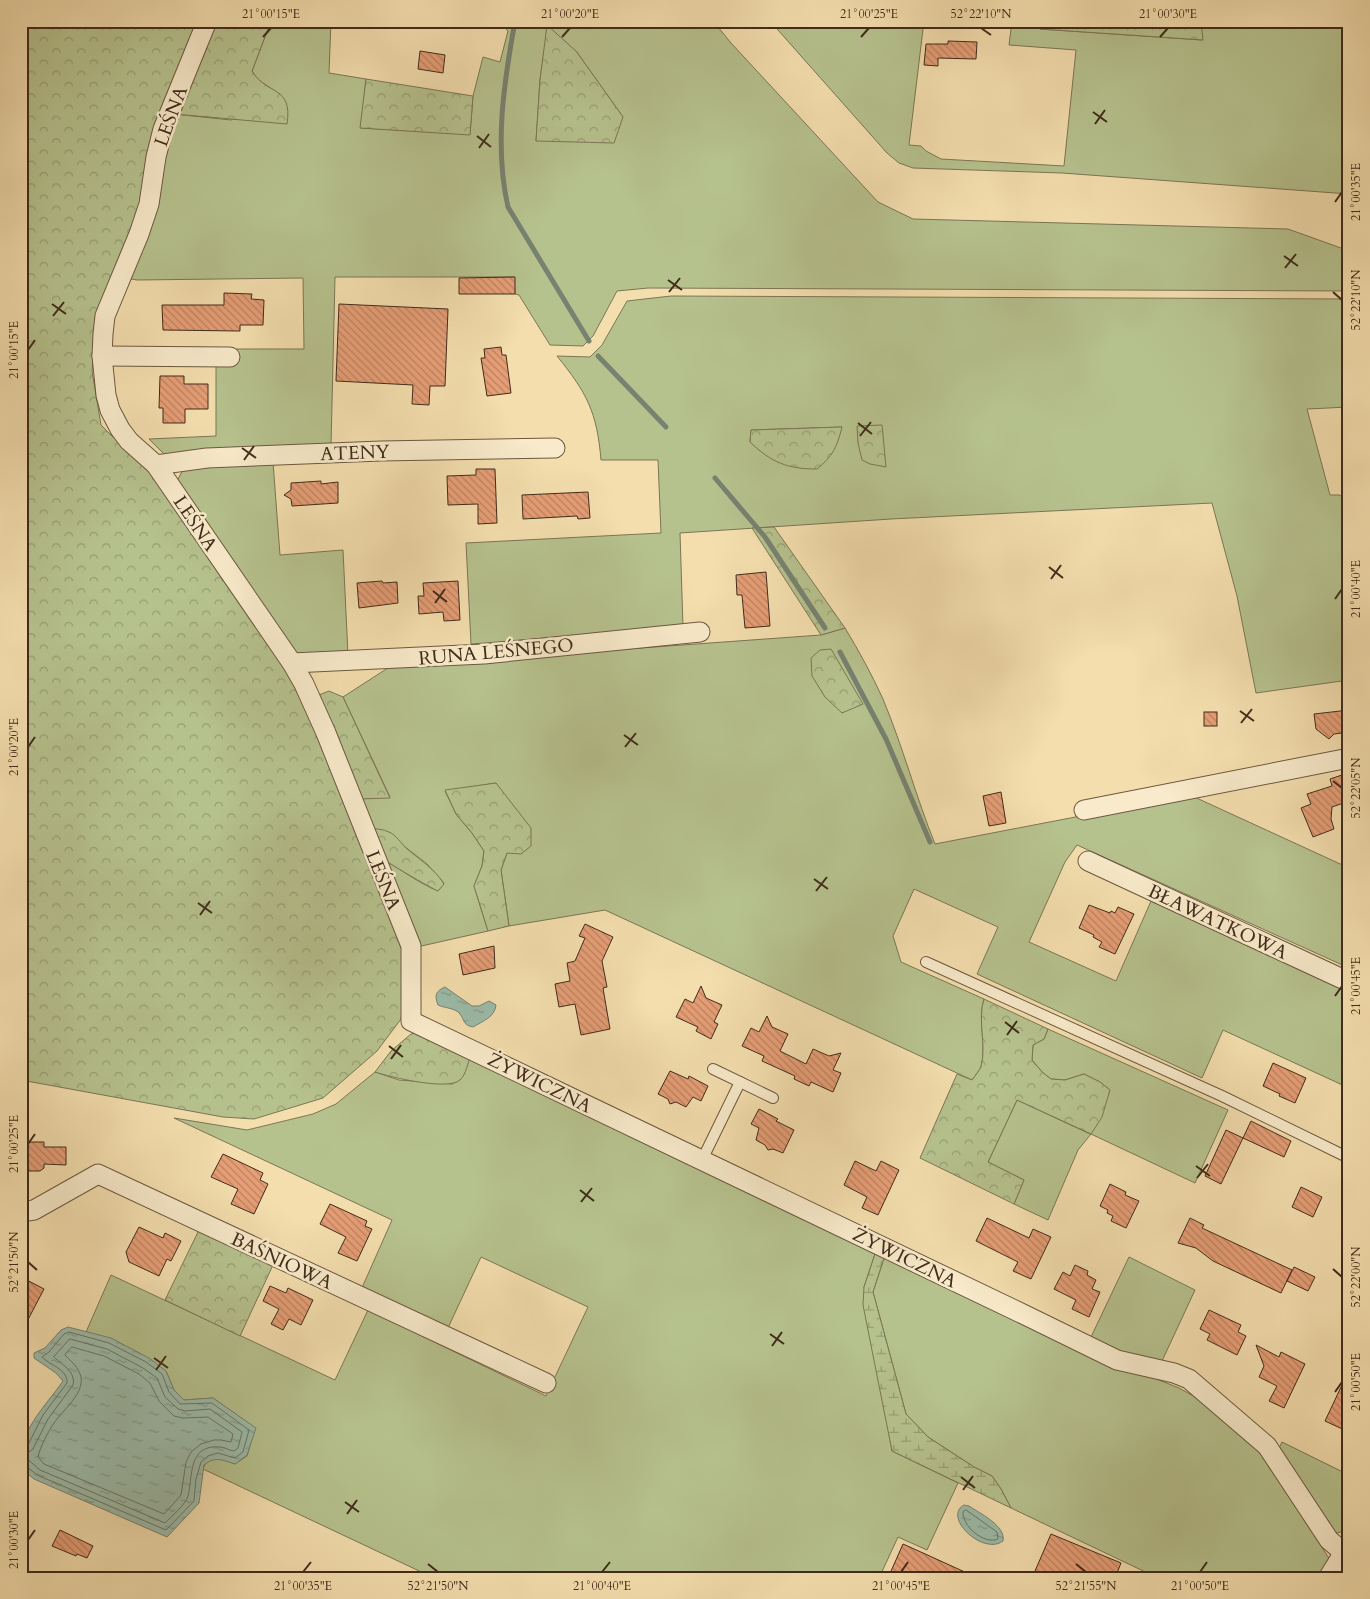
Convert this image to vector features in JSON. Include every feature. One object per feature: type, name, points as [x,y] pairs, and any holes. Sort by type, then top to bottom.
[{"type":"street","name":"LEŚNA","points":[[206,21],[163,129],[156,157],[149,204],[139,234],[105,316],[102,334],[102,356],[106,395],[110,410],[120,429],[156,465],[292,663],[304,684],[326,733],[411,946],[411,1021]]},
{"type":"street","points":[[102,356],[230,357]]},
{"type":"street","name":"ATENY","points":[[156,465],[207,458],[381,451],[555,448]]},
{"type":"street","name":"RUNA LEŚNEGO","points":[[292,663],[484,654],[700,632]]},
{"type":"street","points":[[1084,810],[1349,758]]},
{"type":"street","name":"BŁAWATKOWA","points":[[1088,861],[1349,982]]},
{"type":"street","name":"ŻYWICZNA","points":[[411,1021],[1024,1314],[1102,1354],[1117,1360],[1174,1373],[1189,1379],[1267,1446],[1329,1540],[1348,1553]]},
{"type":"street","name":"BAŚNIOWA","points":[[21,1212],[34,1210],[98,1174],[546,1383]]},
{"type":"street","points":[[1332,1578],[1348,1553]]},
{"type":"lane","points":[[926,962],[1222,1096],[1349,1158]]},
{"type":"lane","points":[[713,1069],[773,1098]]},
{"type":"lane","points":[[702,1160],[740,1082]]},
{"type":"green space","points":[[21,21],[203,21],[150,141],[148,168],[142,201],[118,259],[97,322],[92,371],[101,425],[169,489],[296,676],[405,947],[405,990],[401,1019],[377,1051],[323,1098],[254,1119],[223,1117],[21,1080]]},
{"type":"green space","points":[[214,21],[271,21],[252,71],[258,79],[283,97],[288,112],[287,124],[174,114]]},
{"type":"green space","points":[[271,21],[331,21],[329,73],[366,79],[361,128],[470,134],[473,96],[483,57],[500,62],[508,31],[498,21],[713,21],[731,43],[878,202],[913,219],[1288,229],[1349,252],[1349,291],[648,288],[617,291],[593,336],[583,346],[550,345],[519,295],[515,294],[514,277],[335,277],[331,446],[165,455],[149,439],[216,436],[216,364],[237,364],[236,349],[304,349],[303,278],[137,280],[126,278],[174,114],[231,120],[281,95],[257,79],[252,71]],"holes":[[[545,46],[576,51],[623,117],[536,141],[540,80]]]},
{"type":"green space","points":[[770,21],[924,21],[909,145],[921,146],[941,159],[1064,166],[1076,50],[1009,45],[1012,21],[1041,21],[1040,29],[1202,40],[1201,21],[1349,21],[1349,194],[1062,173],[913,168],[899,163],[887,153]]},
{"type":"green space","points":[[1041,21],[1201,21],[1203,40],[1040,29]]},
{"type":"green space","points":[[547,25],[576,51],[623,117],[614,143],[536,141],[540,80]]},
{"type":"green space","points":[[366,79],[473,96],[470,135],[360,128]]},
{"type":"green space","points":[[671,296],[1349,299],[1349,407],[1307,409],[1330,495],[1340,495],[1349,506],[1349,680],[1256,693],[1237,596],[1212,503],[891,519],[680,533],[683,627],[471,644],[466,543],[661,533],[658,460],[601,460],[597,429],[589,404],[576,381],[557,356],[590,357],[602,345],[627,301]],"holes":[[[842,427],[766,454],[750,442],[751,430]]]},
{"type":"green space","points":[[882,425],[886,467],[870,464],[862,460],[858,443],[857,426]]},
{"type":"green space","points":[[842,427],[834,451],[817,469],[797,468],[773,460],[750,442],[751,430]]},
{"type":"green space","points":[[273,462],[280,555],[343,550],[348,655],[294,658],[178,490],[178,479],[184,468]]},
{"type":"green space","points":[[774,527],[845,628],[821,635],[752,528]]},
{"type":"green space","points":[[845,628],[883,699],[935,844],[1190,795],[1349,868],[1349,968],[1077,845],[1065,862],[1029,942],[1116,981],[1151,901],[1349,992],[1349,1088],[1223,1030],[1202,1078],[977,974],[998,927],[914,889],[893,936],[901,962],[984,999],[981,1016],[983,1058],[981,1067],[972,1080],[605,910],[509,926],[501,870],[507,853],[496,783],[445,791],[456,814],[484,851],[482,866],[474,886],[488,931],[417,947],[382,859],[438,891],[444,883],[427,864],[391,833],[369,828],[358,799],[390,797],[343,697],[391,666],[821,635]]},
{"type":"green space","points":[[831,649],[863,704],[842,713],[825,697],[812,676],[811,658],[820,650]]},
{"type":"green space","points":[[329,691],[343,697],[390,798],[358,799],[314,697]]},
{"type":"green space","points":[[496,783],[531,828],[531,846],[521,854],[507,853],[501,870],[509,926],[488,931],[474,886],[482,866],[484,851],[456,814],[445,790]]},
{"type":"green space","points":[[369,828],[384,830],[394,835],[406,848],[432,869],[444,884],[438,891],[381,857]]},
{"type":"green space","points":[[984,999],[1048,1029],[1044,1039],[1033,1045],[1032,1060],[1051,1079],[1065,1080],[1084,1074],[1100,1082],[1110,1090],[1102,1117],[1091,1134],[1017,1100],[988,1162],[1024,1180],[1014,1204],[920,1158],[957,1074],[972,1080],[981,1067],[983,1050],[981,1016]]},
{"type":"green space","points":[[1048,1029],[1228,1110],[1195,1183],[1091,1134],[1078,1150],[1048,1220],[1014,1204],[1024,1180],[988,1162],[1017,1100],[1090,1134],[1110,1090],[1100,1082],[1084,1074],[1065,1080],[1051,1079],[1042,1072],[1032,1060],[1033,1045],[1044,1039]]},
{"type":"green space","points":[[426,1032],[471,1054],[460,1080],[454,1083],[432,1084],[405,1080],[375,1072],[391,1051],[411,1034]]},
{"type":"green space","points":[[471,1054],[876,1251],[864,1287],[892,1451],[958,1483],[927,1550],[898,1537],[879,1578],[434,1578],[203,1469],[205,1464],[212,1459],[235,1464],[247,1456],[255,1428],[213,1398],[184,1400],[174,1390],[166,1371],[86,1332],[111,1275],[335,1380],[368,1310],[546,1396],[588,1307],[481,1257],[447,1330],[361,1290],[392,1220],[174,1118],[247,1130],[313,1114],[336,1104],[375,1072],[399,1080],[453,1084]]},
{"type":"green space","points":[[199,1230],[273,1265],[240,1336],[165,1300]]},
{"type":"green space","points":[[876,1251],[885,1255],[873,1292],[906,1414],[928,1437],[974,1467],[992,1476],[1011,1508],[892,1451],[863,1305],[864,1287]]},
{"type":"green space","points":[[885,1255],[1179,1388],[1208,1404],[1264,1456],[1330,1560],[1319,1578],[1158,1578],[1011,1508],[992,1476],[974,1467],[928,1437],[906,1414],[873,1292]]},
{"type":"green space","points":[[1129,1257],[1195,1290],[1162,1361],[1121,1352],[1091,1337]]},
{"type":"green space","points":[[1282,1442],[1349,1475],[1349,1523],[1344,1531],[1337,1533],[1332,1530],[1278,1450]]},
{"type":"water","points":[[445,987],[472,1006],[479,1006],[489,1001],[496,1005],[495,1009],[488,1018],[473,1027],[470,1026],[466,1024],[458,1012],[438,1005],[437,994]]},
{"type":"water","points":[[68,1327],[111,1338],[149,1358],[166,1371],[174,1390],[184,1400],[213,1398],[256,1428],[247,1455],[235,1464],[223,1460],[212,1460],[204,1465],[199,1503],[167,1537],[34,1479],[22,1469],[21,1456],[27,1433],[40,1411],[63,1381],[56,1373],[34,1358],[34,1353],[45,1348],[61,1330]]},
{"type":"water","points":[[964,1505],[969,1506],[997,1525],[1001,1530],[1003,1541],[995,1544],[985,1543],[968,1533],[961,1526],[958,1518],[959,1511]]},
{"type":"building","points":[[948,41],[977,42],[976,59],[938,58],[938,66],[924,65],[926,44],[948,44]]},
{"type":"building","points":[[420,51],[445,55],[443,73],[418,69]]},
{"type":"building","points":[[515,277],[515,294],[459,294],[459,278]]},
{"type":"building","points":[[224,293],[252,294],[251,299],[264,300],[263,325],[240,325],[240,331],[163,330],[162,305],[224,305]]},
{"type":"building","points":[[339,304],[448,309],[445,386],[430,386],[429,405],[412,404],[413,385],[336,381]]},
{"type":"building","points":[[501,347],[502,355],[506,355],[511,393],[487,396],[481,358],[485,358],[484,349]]},
{"type":"building","points":[[160,376],[184,376],[184,384],[208,384],[208,409],[185,409],[185,423],[163,423],[163,408],[159,408]]},
{"type":"building","points":[[476,469],[495,469],[497,523],[478,524],[478,504],[448,505],[447,476],[476,475]]},
{"type":"building","points":[[321,481],[321,484],[338,482],[338,503],[292,506],[291,499],[284,495],[291,490],[291,483]]},
{"type":"building","points":[[588,492],[590,518],[578,519],[577,516],[523,519],[522,495]]},
{"type":"building","points":[[766,572],[770,626],[745,628],[742,595],[737,595],[736,575]]},
{"type":"building","points":[[382,581],[383,583],[397,582],[398,603],[359,608],[357,583]]},
{"type":"building","points":[[458,581],[460,620],[444,621],[443,612],[419,614],[418,596],[424,596],[423,583]]},
{"type":"building","points":[[1349,710],[1349,732],[1334,734],[1329,739],[1316,729],[1314,714]]},
{"type":"building","points":[[1204,712],[1217,712],[1217,726],[1204,726]]},
{"type":"building","points":[[1345,774],[1349,786],[1349,801],[1332,807],[1331,819],[1334,829],[1313,837],[1301,808],[1311,804],[1307,794],[1332,786],[1330,779]]},
{"type":"building","points":[[1001,792],[1006,823],[989,826],[983,796]]},
{"type":"building","points":[[1089,905],[1110,913],[1111,911],[1115,913],[1118,907],[1134,914],[1115,954],[1099,947],[1102,942],[1093,937],[1094,935],[1079,928]]},
{"type":"building","points":[[585,924],[613,937],[602,961],[607,987],[603,988],[610,1029],[581,1035],[575,1004],[559,1007],[555,984],[570,981],[567,963],[575,961],[585,938],[579,936]]},
{"type":"building","points":[[494,946],[495,968],[463,975],[459,954]]},
{"type":"building","points":[[701,986],[706,998],[722,1005],[714,1022],[718,1024],[711,1039],[696,1031],[698,1027],[676,1017],[685,999],[693,1003]]},
{"type":"building","points":[[767,1016],[772,1027],[788,1034],[780,1051],[806,1064],[813,1049],[829,1056],[841,1053],[833,1070],[841,1073],[833,1092],[811,1082],[809,1086],[794,1079],[795,1076],[762,1061],[764,1056],[742,1046],[751,1028],[759,1032]]},
{"type":"building","points":[[1273,1063],[1306,1078],[1295,1103],[1263,1086]]},
{"type":"building","points":[[670,1071],[688,1079],[689,1076],[708,1086],[701,1101],[693,1097],[686,1107],[676,1102],[670,1104],[668,1099],[658,1094]]},
{"type":"building","points":[[759,1109],[778,1119],[776,1121],[794,1130],[783,1153],[773,1149],[768,1150],[765,1145],[756,1140],[759,1128],[751,1124]]},
{"type":"building","points":[[1251,1121],[1291,1141],[1284,1157],[1243,1138]]},
{"type":"building","points":[[1226,1130],[1243,1138],[1221,1184],[1205,1176]]},
{"type":"building","points":[[21,1142],[44,1142],[44,1147],[66,1147],[66,1165],[44,1164],[44,1168],[40,1171],[21,1171]]},
{"type":"building","points":[[223,1154],[263,1173],[260,1180],[268,1184],[254,1214],[231,1204],[238,1189],[211,1177]]},
{"type":"building","points":[[855,1161],[876,1171],[881,1161],[899,1170],[878,1215],[862,1208],[867,1197],[844,1185]]},
{"type":"building","points":[[1110,1184],[1126,1192],[1125,1195],[1139,1201],[1126,1228],[1111,1221],[1113,1216],[1107,1213],[1108,1210],[1100,1206]]},
{"type":"building","points":[[1301,1187],[1322,1197],[1313,1217],[1292,1207]]},
{"type":"building","points":[[330,1204],[367,1221],[365,1226],[372,1229],[357,1261],[338,1253],[346,1237],[320,1224]]},
{"type":"building","points":[[987,1218],[1029,1238],[1033,1229],[1051,1237],[1031,1279],[1013,1271],[1018,1262],[976,1241]]},
{"type":"building","points":[[1190,1218],[1204,1225],[1202,1228],[1292,1270],[1281,1293],[1213,1261],[1196,1248],[1178,1243]]},
{"type":"building","points":[[139,1227],[163,1238],[165,1233],[181,1241],[171,1261],[167,1259],[159,1276],[129,1262],[126,1252]]},
{"type":"building","points":[[1075,1265],[1088,1271],[1087,1275],[1096,1280],[1092,1289],[1100,1292],[1089,1317],[1072,1309],[1076,1300],[1054,1289],[1063,1272],[1070,1276]]},
{"type":"building","points":[[1294,1267],[1315,1277],[1308,1291],[1287,1281]]},
{"type":"building","points":[[21,1277],[44,1289],[21,1333]]},
{"type":"building","points":[[270,1286],[286,1293],[288,1288],[313,1300],[301,1325],[289,1319],[283,1330],[271,1324],[279,1309],[263,1301]]},
{"type":"building","points":[[1209,1310],[1241,1325],[1238,1332],[1246,1336],[1237,1355],[1207,1340],[1210,1334],[1200,1329]]},
{"type":"building","points":[[1256,1345],[1279,1357],[1281,1352],[1305,1364],[1284,1408],[1269,1401],[1277,1386],[1259,1377],[1264,1366]]},
{"type":"building","points":[[1349,1370],[1349,1432],[1325,1421]]},
{"type":"building","points":[[60,1530],[93,1546],[87,1558],[77,1554],[76,1556],[52,1546]]},
{"type":"building","points":[[1051,1534],[1121,1563],[1115,1578],[1052,1578],[1035,1571]]},
{"type":"building","points":[[903,1544],[923,1553],[978,1578],[888,1578]]},
{"type":"waterway","points":[[515,21],[504,91],[501,137],[504,184],[508,207],[589,341]]},
{"type":"waterway","points":[[598,356],[666,427]]},
{"type":"waterway","points":[[715,478],[765,537],[825,628]]},
{"type":"waterway","points":[[840,652],[886,739],[930,842]]}]
